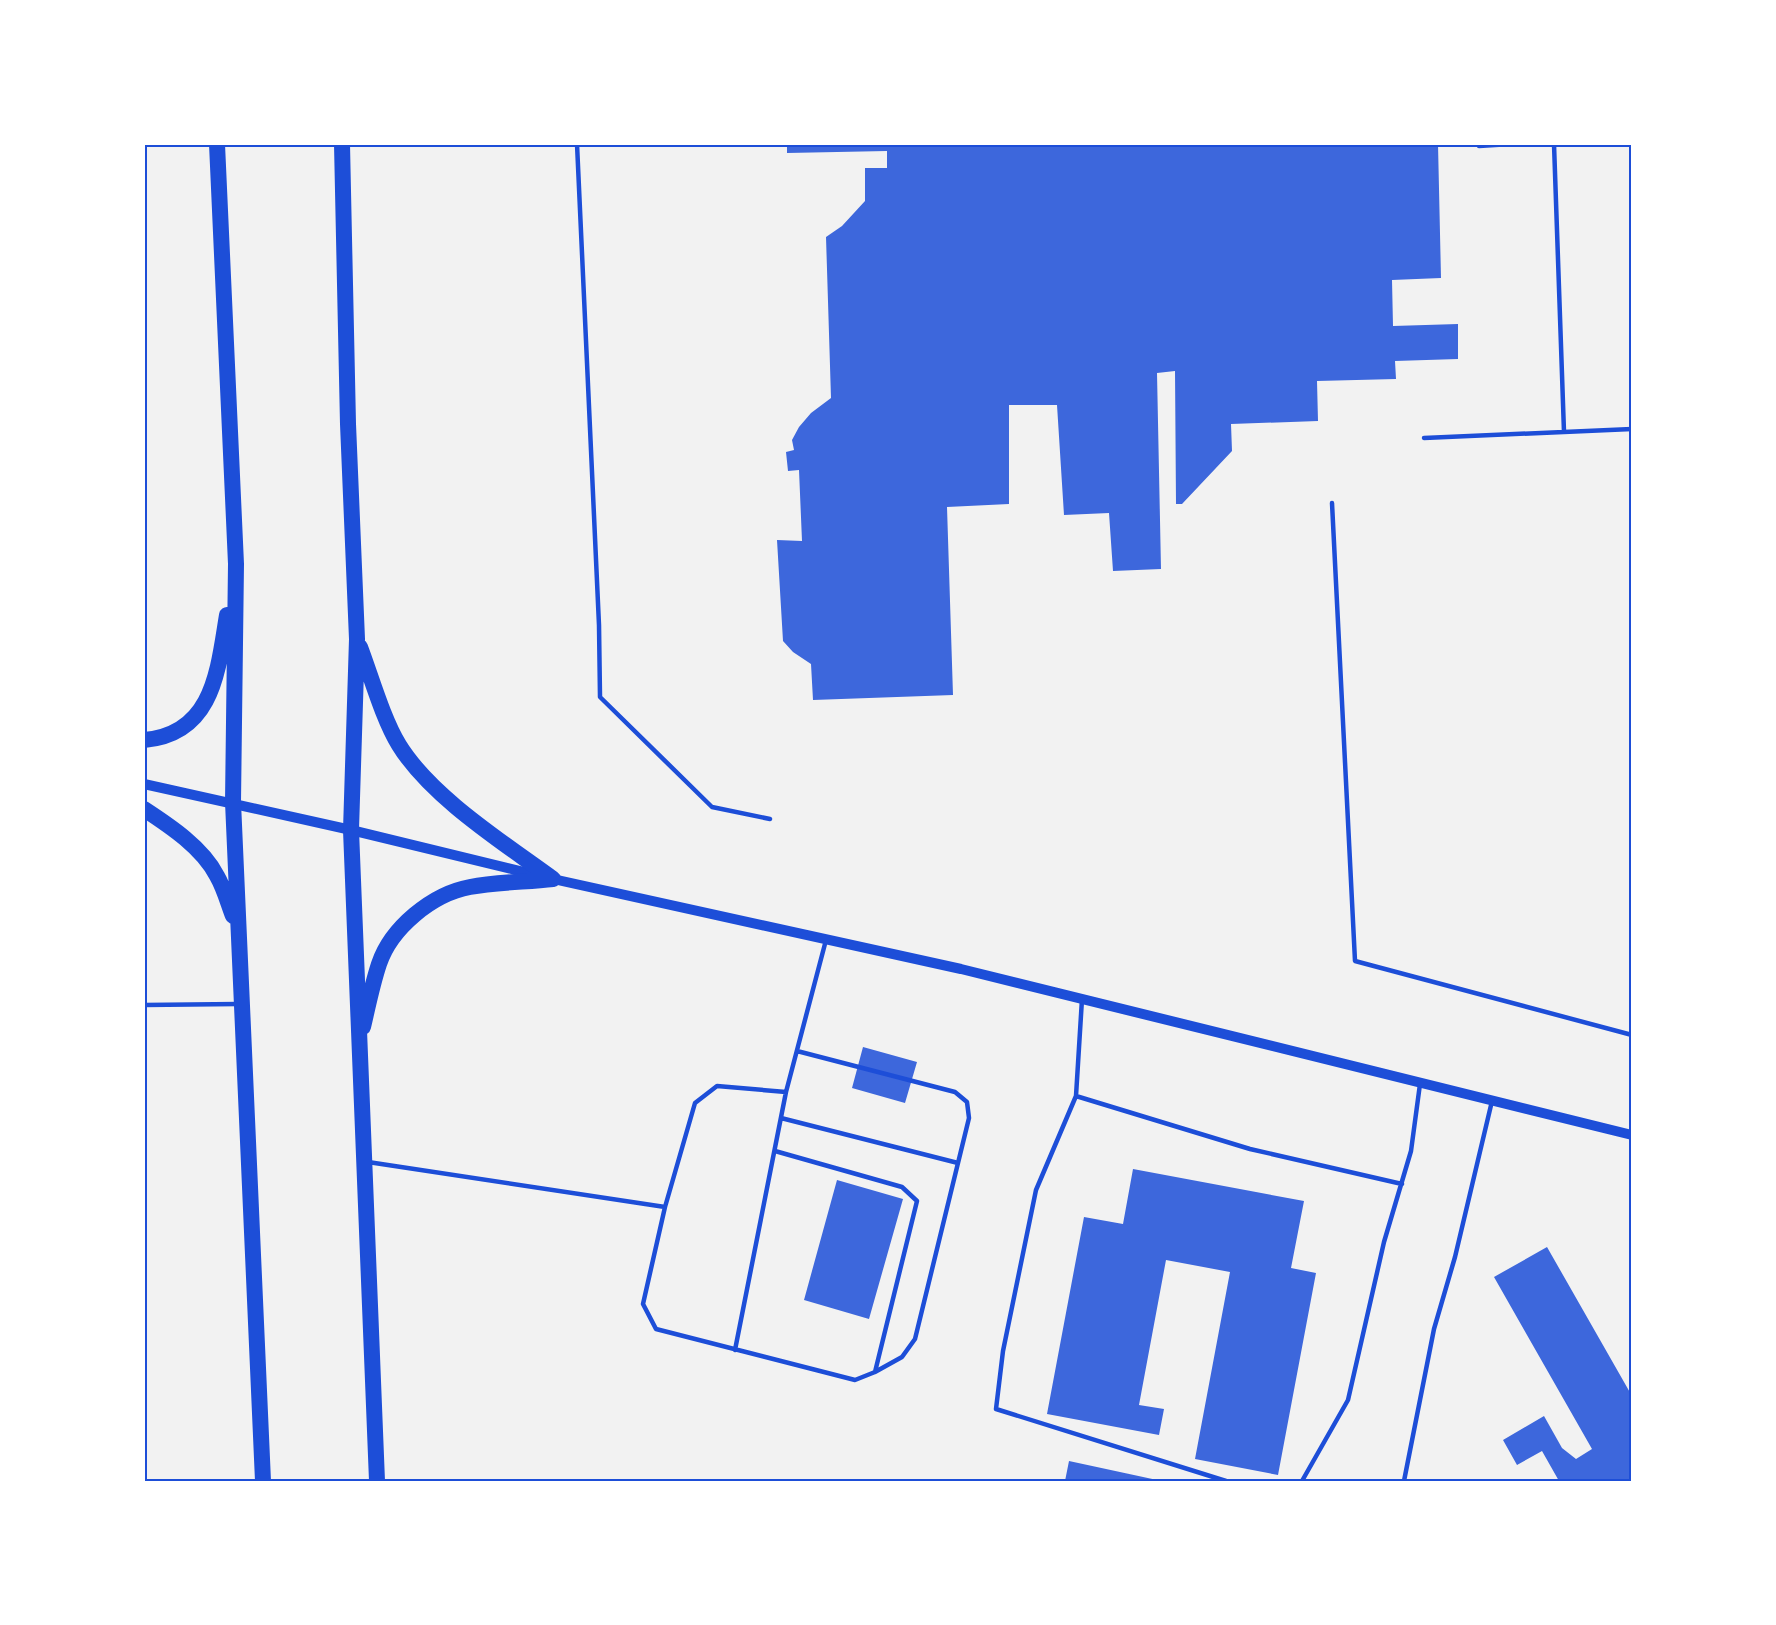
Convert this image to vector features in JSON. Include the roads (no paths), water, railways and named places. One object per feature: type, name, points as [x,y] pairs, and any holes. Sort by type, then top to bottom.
[{"type":"highway","points":[[218,144],[236,564],[233,802],[263,1481]]},
{"type":"highway","points":[[342,144],[348,424],[357,639],[351,830],[377,1481]]},
{"type":"highway","points":[[144,740],[154,739],[181,728],[203,707],[217,677],[236,564]]},
{"type":"highway","points":[[357,639],[399,744],[430,783],[475,822],[553,879]]},
{"type":"highway","points":[[144,809],[176,830],[217,874],[238,928]]},
{"type":"highway","points":[[358,1048],[379,963],[390,941],[408,920],[446,896],[469,887],[553,879]]},
{"type":"street","points":[[144,784],[233,802],[553,879],[961,969],[1632,1135]]},
{"type":"lane","points":[[577,144],[599,625],[600,697],[712,807],[770,819]]},
{"type":"lane","points":[[1479,146],[1511,144]]},
{"type":"lane","points":[[1554,144],[1564,432]]},
{"type":"lane","points":[[1424,438],[1632,429]]},
{"type":"lane","points":[[1332,503],[1355,961],[1632,1035]]},
{"type":"lane","points":[[735,1350],[786,1092],[826,940]]},
{"type":"lane","points":[[1082,999],[1076,1096],[1036,1190],[1003,1352],[996,1409],[1226,1481]]},
{"type":"lane","points":[[144,1005],[241,1004]]},
{"type":"lane","points":[[786,1092],[717,1086],[695,1103],[665,1208],[643,1304],[656,1329],[855,1380],[902,1357],[915,1339],[969,1118],[967,1102],[955,1092],[797,1052]]},
{"type":"lane","points":[[1302,1481],[1348,1400],[1384,1242],[1411,1151],[1420,1083]]},
{"type":"lane","points":[[1076,1096],[1250,1149],[1402,1184]]},
{"type":"lane","points":[[1404,1481],[1434,1329],[1455,1257],[1492,1101]]},
{"type":"lane","points":[[781,1118],[958,1163]]},
{"type":"lane","points":[[774,1151],[902,1186],[917,1201],[875,1372]]},
{"type":"lane","points":[[363,1161],[665,1208]]}]
